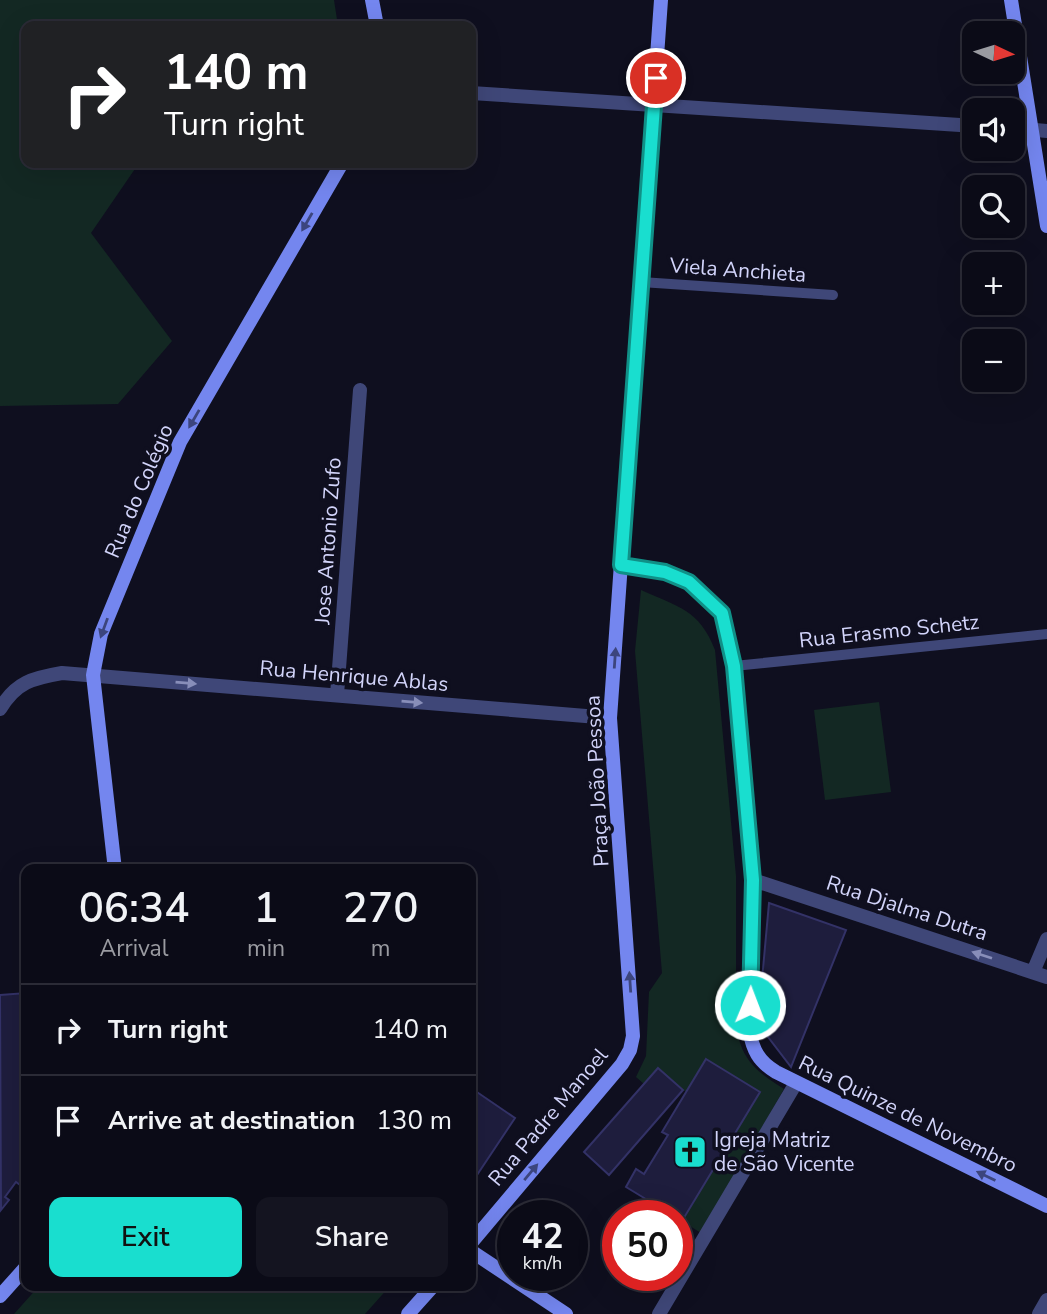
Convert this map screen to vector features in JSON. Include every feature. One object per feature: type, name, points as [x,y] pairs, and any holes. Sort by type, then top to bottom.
[{"type":"main road","points":[[372,0],[376,21]]},
{"type":"main road","name":"Praça João Pessoa","points":[[630,1050],[633,1022],[610,718],[661,0]]},
{"type":"main road","points":[[1011,0],[1047,226]]},
{"type":"main road","name":"Rua do Colégio","points":[[114,864],[93,675],[101,634],[180,442],[339,168]]},
{"type":"main road","points":[[621,565],[665,572],[689,582],[722,613],[734,666],[753,880]]},
{"type":"main road","name":"Rua Quinze de Novembro","points":[[753,880],[749,1030],[755,1053],[763,1064],[796,1083],[1047,1206]]},
{"type":"main road","name":"Rua Padre Manoel","points":[[476,1237],[622,1064],[630,1050]]},
{"type":"main road","points":[[476,1254],[566,1314]]},
{"type":"main road","points":[[0,1296],[21,1273]]},
{"type":"main road","points":[[419,1303],[423,1291]]},
{"type":"main road","points":[[408,1314],[429,1291]]},
{"type":"street","points":[[476,93],[962,125]]},
{"type":"street","points":[[1025,129],[1047,131]]},
{"type":"street","name":"Jose Antonio Zufo","points":[[337,695],[360,390]]},
{"type":"street","name":"Rua Henrique Ablas","points":[[0,709],[9,693],[36,677],[62,673],[610,718]]},
{"type":"street","name":"Rua Djalma Dutra","points":[[753,880],[1040,974]]},
{"type":"street","points":[[1040,974],[1047,939]]},
{"type":"street","points":[[659,1314],[796,1083]]},
{"type":"street","points":[[1039,1314],[1047,1300]]},
{"type":"lane","name":"Viela Anchieta","points":[[641,282],[833,295]]},
{"type":"lane","name":"Rua Erasmo Schetz","points":[[734,666],[1047,635]]},
{"type":"green space","points":[[0,0],[334,0],[337,21],[21,21],[21,168],[136,168],[91,233],[172,341],[118,404],[0,406]]},
{"type":"green space","points":[[641,590],[694,617],[709,636],[715,650],[736,876],[736,1025],[738,1037],[751,1063],[784,1089],[701,1233],[693,1228],[693,1203],[760,1092],[706,1059],[686,1092],[658,1068],[644,1084],[636,1077],[646,1056],[649,992],[662,973],[635,651]]},
{"type":"green space","points":[[879,702],[891,792],[825,800],[814,710]]},
{"type":"green space","points":[[35,1291],[386,1291],[365,1314],[14,1314]]},
{"type":"building","points":[[769,903],[846,930],[791,1067],[758,1024]]},
{"type":"building","points":[[21,993],[21,1184],[16,1182],[5,1197],[9,1200],[1,1210],[0,995]]},
{"type":"building","name":"Igreja Matriz de São Vicente","points":[[706,1059],[760,1092],[693,1203],[693,1200],[647,1200],[626,1187],[636,1169],[644,1174],[668,1135],[662,1132]]},
{"type":"building","points":[[658,1068],[683,1090],[609,1175],[584,1152]]},
{"type":"building","points":[[476,1091],[515,1118],[476,1176]]},
{"type":"place","name":"Igreja Matriz de São Vicente","points":[[690,1152]]},
{"type":"route","points":[[656,78],[621,565],[665,572],[689,582],[722,613],[734,666],[753,880],[750,1005]]}]
